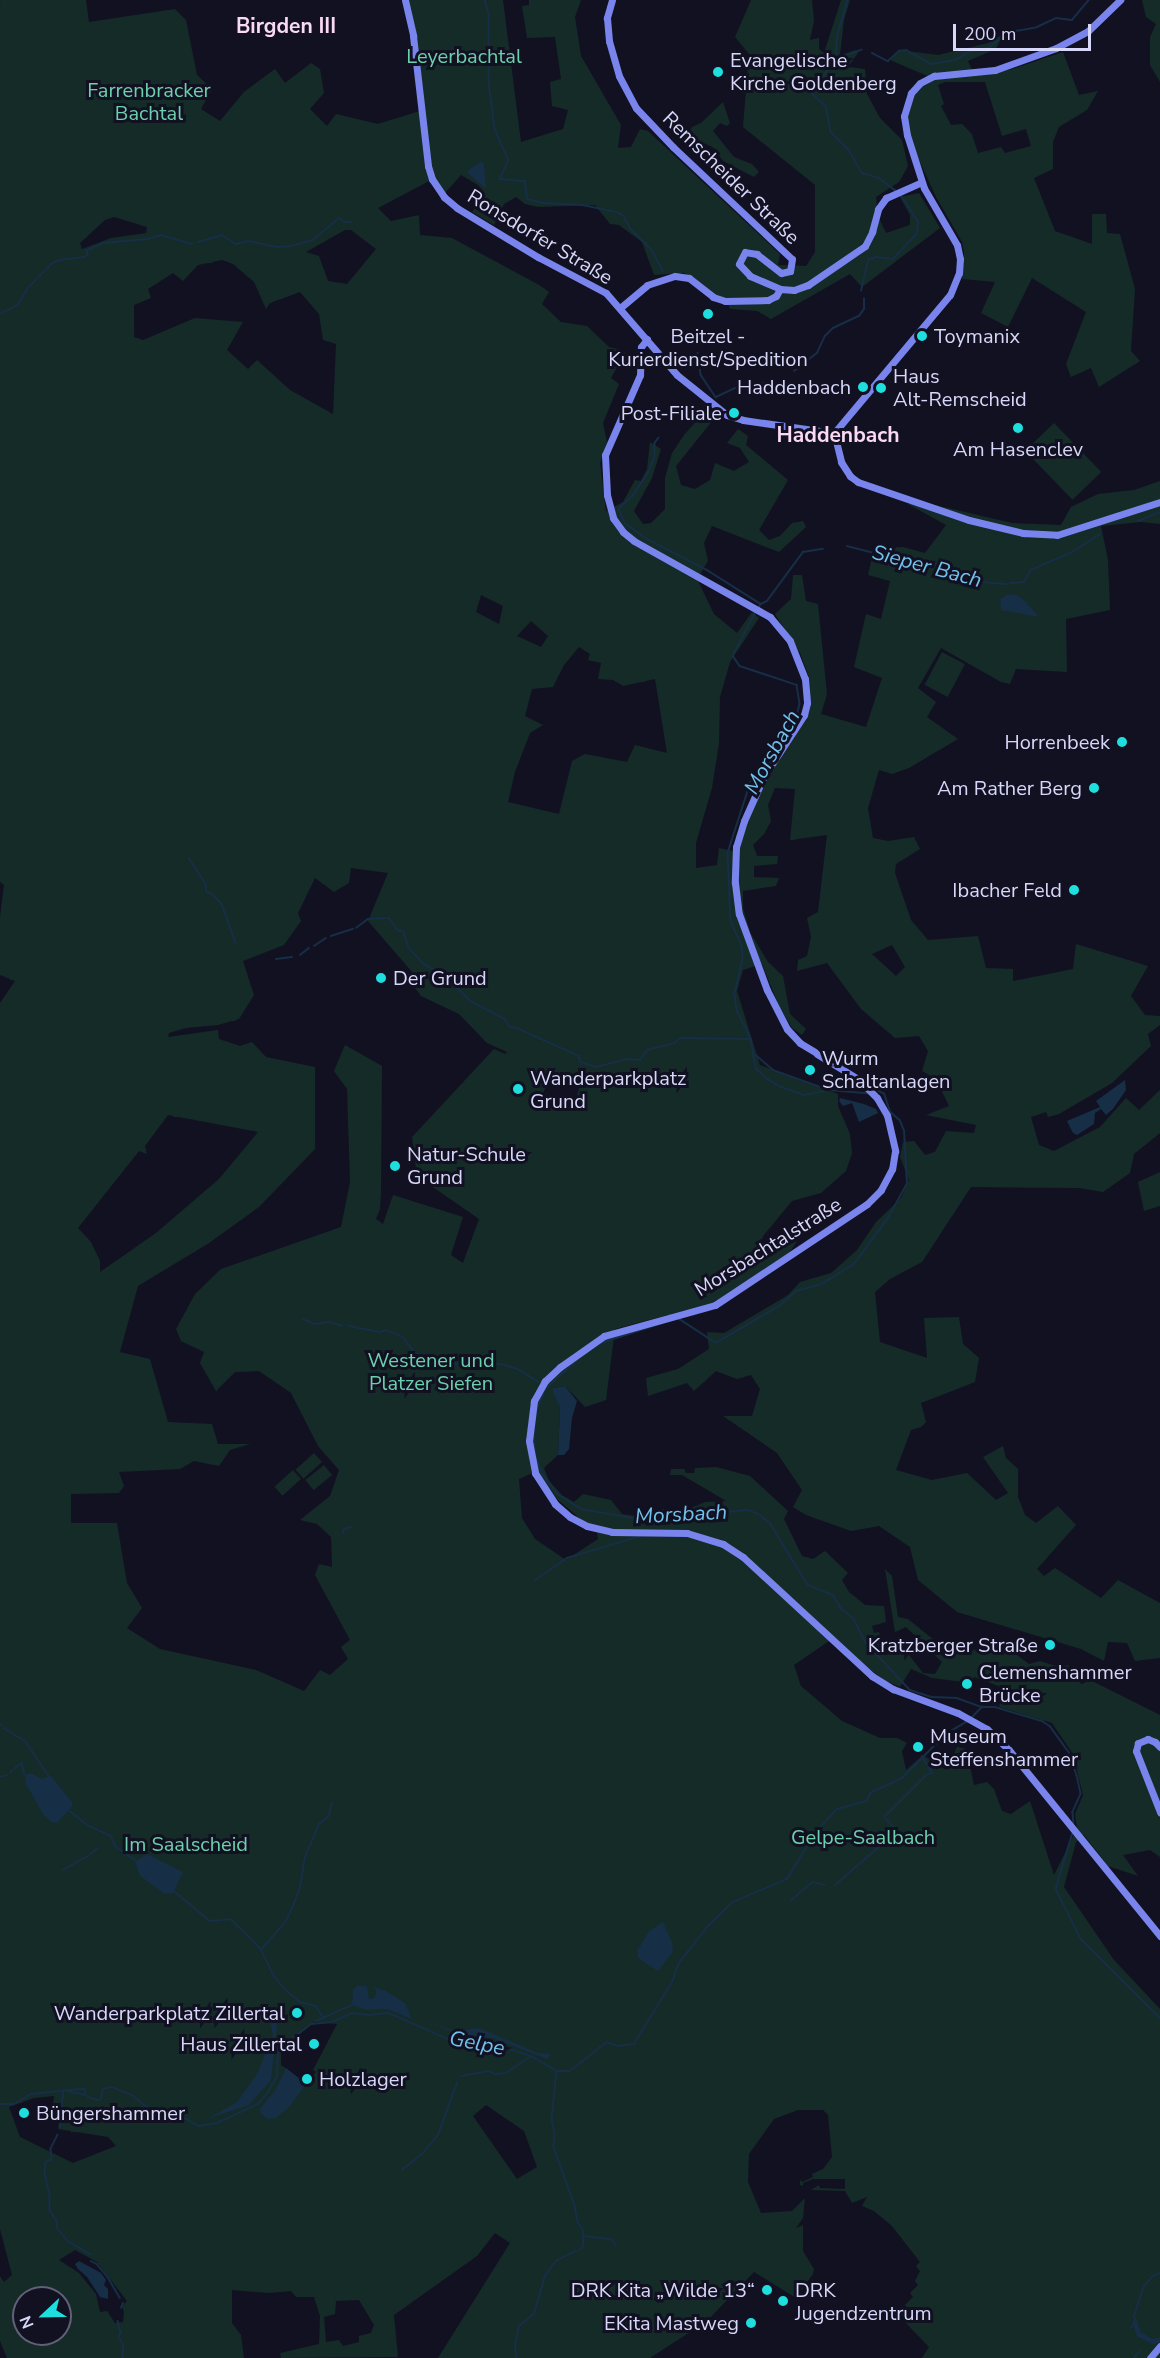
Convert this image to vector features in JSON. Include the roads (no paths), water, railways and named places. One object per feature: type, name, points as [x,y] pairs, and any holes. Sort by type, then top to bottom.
[{"type":"main road","name":"Ronsdorfer Straße","points":[[405,0],[413,36],[426,153],[436,186],[458,208],[538,257],[601,290],[620,308],[685,382],[728,415],[742,420],[834,433]]},
{"type":"main road","name":"Remscheider Straße","points":[[612,0],[608,12],[607,32],[615,66],[631,101],[660,134],[791,256],[792,267],[783,273],[775,271],[754,252],[746,252],[740,260],[740,267],[746,273],[780,289]]},
{"type":"main road","points":[[1120,0],[1088,31],[1048,52],[995,70],[934,76],[918,85],[906,104],[904,121],[922,182],[957,245],[961,263],[957,282],[945,301],[834,433],[841,462],[850,477],[858,482],[969,520],[1023,533],[1057,535],[1160,502]]},
{"type":"main road","points":[[620,308],[647,285],[675,276],[689,278],[709,294],[726,301],[768,300],[776,296],[780,289],[802,288],[859,252],[869,239],[879,206],[896,192],[922,182]]},
{"type":"main road","name":"Morsbachtalstraße","points":[[647,339],[641,347],[639,378],[605,455],[608,501],[613,518],[623,532],[634,541],[770,617],[787,635],[799,659],[805,679],[807,703],[801,721],[770,766],[753,798],[736,847],[735,894],[752,954],[779,1016],[795,1039],[858,1078],[877,1098],[886,1115],[895,1151],[892,1169],[881,1190],[867,1204],[715,1305],[612,1333],[578,1352],[545,1382],[534,1401],[529,1433],[533,1465],[542,1485],[555,1504],[570,1517],[586,1526],[612,1532],[687,1533],[723,1544],[743,1557],[872,1676],[902,1693],[968,1718],[999,1739],[1160,1936]]},
{"type":"main road","points":[[1160,1748],[1148,1739],[1138,1743],[1136,1751],[1160,1812]]},
{"type":"main road","points":[[1150,2358],[1160,2346]]},
{"type":"water","points":[[482,161],[486,189],[468,173],[468,170]]},
{"type":"water","points":[[1008,594],[1017,595],[1039,617],[1001,610],[1000,599]]},
{"type":"water","points":[[1125,1080],[1126,1090],[1113,1109],[1106,1115],[1101,1109],[1095,1113],[1094,1124],[1077,1135],[1073,1133],[1067,1121],[1100,1107],[1096,1101]]},
{"type":"water","points":[[840,1098],[864,1104],[876,1109],[878,1113],[859,1122],[852,1103],[843,1106],[839,1101]]},
{"type":"water","points":[[565,1386],[577,1401],[572,1418],[569,1449],[564,1455],[558,1455],[560,1407],[553,1388]]},
{"type":"water","points":[[31,1773],[42,1779],[51,1776],[72,1802],[72,1807],[57,1823],[51,1822],[43,1814],[26,1784],[25,1775]]},
{"type":"water","points":[[147,1854],[183,1872],[173,1893],[165,1894],[140,1876],[135,1861]]},
{"type":"water","points":[[663,1922],[672,1942],[673,1952],[658,1971],[638,1958],[637,1951],[649,1931]]},
{"type":"water","points":[[357,1986],[367,1986],[369,1999],[374,1998],[377,1992],[373,1987],[386,1991],[405,2003],[412,2019],[387,2009],[366,2010],[352,2005],[353,1990]]},
{"type":"water","points":[[271,2013],[276,2018],[277,2025],[271,2080],[249,2105],[207,2119],[237,2102],[257,2074],[273,2036],[269,2016]]},
{"type":"water","points":[[427,2021],[455,2031],[479,2028],[538,2053],[551,2054],[547,2059],[492,2038],[457,2034]]},
{"type":"water","points":[[286,2068],[305,2083],[304,2087],[289,2107],[276,2118],[268,2119],[261,2114],[260,2109],[276,2089]]},
{"type":"water","points":[[79,2261],[101,2273],[106,2280],[104,2285],[108,2289],[108,2299],[100,2297],[87,2277],[78,2269],[75,2264]]},
{"type":"waterway","points":[[485,0],[489,14],[489,82],[495,129],[509,160],[500,179],[525,181],[528,199],[543,203],[583,205],[617,212],[624,216],[631,229],[652,250],[663,271]]},
{"type":"waterway","name":"Morsbach","points":[[848,0],[838,34],[836,59],[812,93],[826,106],[831,132],[850,151],[862,173],[879,178],[896,191]]},
{"type":"waterway","points":[[1010,32],[1037,27],[1056,18],[1072,20],[1089,0]]},
{"type":"waterway","points":[[872,53],[888,61],[899,51],[906,50],[931,64],[956,60],[971,51],[988,48],[1004,36]]},
{"type":"waterway","points":[[836,59],[861,50]]},
{"type":"waterway","name":"Morsbach","points":[[861,291],[868,260],[876,257],[893,259],[917,233],[918,222],[900,194]]},
{"type":"waterway","points":[[198,242],[222,235],[236,244],[248,241],[277,247],[292,246],[313,240],[339,218],[345,222],[351,222]]},
{"type":"waterway","points":[[0,314],[18,305],[28,288],[51,264],[60,260],[84,257],[88,255],[86,251],[103,243],[148,239],[161,235],[192,244]]},
{"type":"waterway","name":"Morsbach","points":[[794,371],[817,353],[825,336],[833,328],[859,316],[864,309],[864,299]]},
{"type":"waterway","name":"Morsbach","points":[[698,353],[701,375],[716,397],[735,388],[768,382]]},
{"type":"waterway","name":"Morsbach","points":[[659,438],[655,443],[655,457],[649,472],[633,496],[619,509],[625,523],[647,539],[707,570],[761,604],[759,608]]},
{"type":"waterway","name":"Sieper Bach","points":[[1138,521],[1160,512]]},
{"type":"waterway","name":"Sieper Bach","points":[[1010,583],[1024,582],[1031,570],[1074,551],[1100,534]]},
{"type":"waterway","name":"Sieper Bach","points":[[847,546],[890,557],[911,558],[939,564],[982,582],[1007,584]]},
{"type":"waterway","name":"Sieper Bach","points":[[761,604],[767,601],[803,552],[823,549]]},
{"type":"waterway","name":"Morsbach","points":[[756,612],[733,656],[740,666],[797,685],[800,704],[797,716],[751,782],[728,853],[731,921],[742,946],[743,959],[735,994],[737,1010],[751,1039],[756,1068],[766,1078],[779,1086],[804,1095],[829,1090]]},
{"type":"waterway","points":[[189,858],[206,884],[207,892],[222,904],[236,943]]},
{"type":"waterway","points":[[356,928],[368,919],[389,918],[398,930],[404,932],[409,948],[424,964],[445,976],[472,1002],[505,1019],[510,1027],[579,1056],[581,1062],[596,1067],[628,1059],[640,1060],[647,1050],[675,1043],[680,1038],[749,1039]]},
{"type":"waterway","points":[[331,936],[353,929]]},
{"type":"waterway","points":[[314,946],[326,938]]},
{"type":"waterway","points":[[300,955],[309,948]]},
{"type":"waterway","points":[[276,959],[292,957]]},
{"type":"waterway","name":"Morsbach","points":[[756,1055],[773,1070],[829,1090],[867,1093]]},
{"type":"waterway","name":"Morsbach","points":[[598,1344],[678,1318],[716,1343],[779,1306],[796,1291],[822,1284],[854,1264],[888,1218],[907,1184],[904,1131],[900,1121],[890,1112],[884,1094],[876,1090]]},
{"type":"waterway","points":[[303,1319],[315,1324],[330,1322],[342,1326]]},
{"type":"waterway","points":[[349,1326],[380,1332],[386,1330],[403,1337],[415,1353],[448,1365],[474,1361],[505,1365],[518,1369],[539,1382]]},
{"type":"waterway","name":"Morsbach","points":[[589,1350],[546,1389],[537,1410],[534,1434],[536,1457],[543,1474],[559,1495],[581,1509],[639,1519],[659,1512],[692,1515],[749,1510],[760,1515],[770,1523],[808,1585],[833,1595],[841,1608],[854,1619],[867,1644],[910,1690],[932,1697],[957,1698],[982,1707],[995,1707],[1042,1721],[1050,1726],[1070,1754],[1077,1775],[1081,1794],[1073,1812],[1074,1825]]},
{"type":"waterway","points":[[648,1525],[653,1515]]},
{"type":"waterway","points":[[343,1533],[344,1529],[351,1527]]},
{"type":"waterway","points":[[534,1581],[567,1558],[641,1536]]},
{"type":"waterway","name":"Gelpe","points":[[971,1718],[982,1707]]},
{"type":"waterway","name":"Gelpe","points":[[817,1831],[837,1809],[867,1801],[870,1793],[902,1778],[946,1734],[968,1721]]},
{"type":"waterway","points":[[4,1728],[26,1742],[49,1776]]},
{"type":"waterway","points":[[835,1885],[879,1847],[893,1827],[884,1817],[926,1775],[932,1773],[922,1757]]},
{"type":"waterway","points":[[14,1769],[22,1763],[25,1775]]},
{"type":"waterway","points":[[0,1777],[7,1775]]},
{"type":"waterway","points":[[261,1950],[286,1921],[300,1888],[305,1857],[319,1824],[329,1816],[332,1802]]},
{"type":"waterway","points":[[70,1811],[89,1826],[111,1836],[116,1847],[137,1861]]},
{"type":"waterway","name":"Morsbach","points":[[1073,1833],[1056,1889],[1081,1939],[1160,2018]]},
{"type":"waterway","name":"Gelpe","points":[[0,2104],[14,2104],[31,2094],[79,2089],[85,2089],[86,2095],[98,2100],[101,2099],[103,2089],[112,2087],[132,2095],[149,2109],[170,2110],[199,2126],[217,2123],[258,2104],[266,2095],[277,2077],[278,2054],[286,2043],[311,2024],[332,2022],[352,2013],[369,2015],[389,2013],[448,2039],[459,2036],[478,2043],[490,2043],[531,2056],[557,2071],[570,2071],[607,2042],[618,2046],[634,2044],[672,1982],[679,1963],[708,1926],[733,1902],[787,1879],[811,1840]]},
{"type":"waterway","points":[[90,1854],[97,1849]]},
{"type":"waterway","points":[[63,1870],[88,1856]]},
{"type":"waterway","points":[[790,1901],[813,1882],[825,1885]]},
{"type":"waterway","points":[[173,1890],[210,1921],[231,1919],[261,1949],[274,1976],[285,1989],[300,2002],[316,2006],[323,2017]]},
{"type":"waterway","points":[[316,2021],[352,2005]]},
{"type":"waterway","points":[[461,2076],[489,2071],[495,2074],[506,2073],[530,2057]]},
{"type":"waterway","points":[[557,2071],[552,2119],[555,2135],[554,2147],[575,2206],[578,2222],[583,2230],[584,2246],[579,2251]]},
{"type":"waterway","points":[[402,2170],[423,2153],[438,2135],[457,2083]]},
{"type":"waterway","points":[[60,2128],[63,2091]]},
{"type":"waterway","name":"Gelpe","points":[[68,2091],[86,2095]]},
{"type":"waterway","points":[[58,2135],[51,2149],[52,2160],[46,2162],[45,2174],[50,2195],[50,2210],[57,2221],[58,2229],[68,2241],[90,2254]]},
{"type":"waterway","points":[[585,2236],[611,2239],[616,2245]]},
{"type":"waterway","points":[[516,2358],[515,2345],[519,2326],[534,2314],[545,2276],[556,2261],[576,2251]]},
{"type":"waterway","points":[[91,2261],[97,2264],[108,2277],[120,2298]]},
{"type":"waterway","points":[[1131,2328],[1135,2322],[1134,2316],[1144,2286],[1153,2276],[1160,2273]]},
{"type":"waterway","points":[[121,2308],[123,2303]]},
{"type":"waterway","points":[[118,2321],[121,2333],[119,2337],[124,2346],[123,2358]]},
{"type":"waterway","points":[[1135,2322],[1139,2334],[1153,2341],[1160,2339]]},
{"type":"waterway","points":[[1134,2358],[1139,2352]]},
{"type":"place","name":"Evangelische Kirche Goldenberg","points":[[718,72]]},
{"type":"place","name":"Beitzel - Kurierdienst/Spedition","points":[[708,314]]},
{"type":"place","name":"Toymanix","points":[[922,336]]},
{"type":"place","name":"Haddenbach","points":[[863,387]]},
{"type":"place","name":"Haus Alt-Remscheid","points":[[881,388]]},
{"type":"place","name":"Post-Filiale","points":[[734,413]]},
{"type":"place","name":"Am Hasenclev","points":[[1018,428]]},
{"type":"place","name":"Horrenbeek","points":[[1122,742]]},
{"type":"place","name":"Am Rather Berg","points":[[1094,788]]},
{"type":"place","name":"Ibacher Feld","points":[[1074,890]]},
{"type":"place","name":"Der Grund","points":[[381,978]]},
{"type":"place","name":"Wurm Schaltanlagen","points":[[810,1070]]},
{"type":"place","name":"Wanderparkplatz Grund","points":[[518,1089]]},
{"type":"place","name":"Natur-Schule Grund","points":[[395,1166]]},
{"type":"place","name":"Kratzberger Straße","points":[[1050,1645]]},
{"type":"place","name":"Clemenshammer Brücke","points":[[967,1684]]},
{"type":"place","name":"Museum Steffenshammer","points":[[918,1747]]},
{"type":"place","name":"Wanderparkplatz Zillertal","points":[[297,2013]]},
{"type":"place","name":"Haus Zillertal","points":[[314,2044]]},
{"type":"place","name":"Holzlager","points":[[307,2079]]},
{"type":"place","name":"Büngershammer","points":[[24,2113]]},
{"type":"place","name":"DRK Kita „Wilde 13“","points":[[767,2290]]},
{"type":"place","name":"DRK Jugendzentrum","points":[[783,2301]]},
{"type":"place","name":"EKita Mastweg","points":[[751,2323]]},
{"type":"district","name":"Birgden III","points":[[286,26]]},
{"type":"district","name":"Haddenbach","points":[[838,435]]},
{"type":"park label","name":"Leyerbachtal","points":[[464,56]]},
{"type":"park label","name":"Farrenbracker Bachtal","points":[[149,102]]},
{"type":"park label","name":"Westener und Platzer Siefen","points":[[431,1372]]},
{"type":"park label","name":"Gelpe-Saalbach","points":[[863,1837]]},
{"type":"park label","name":"Im Saalscheid","points":[[186,1844]]}]
